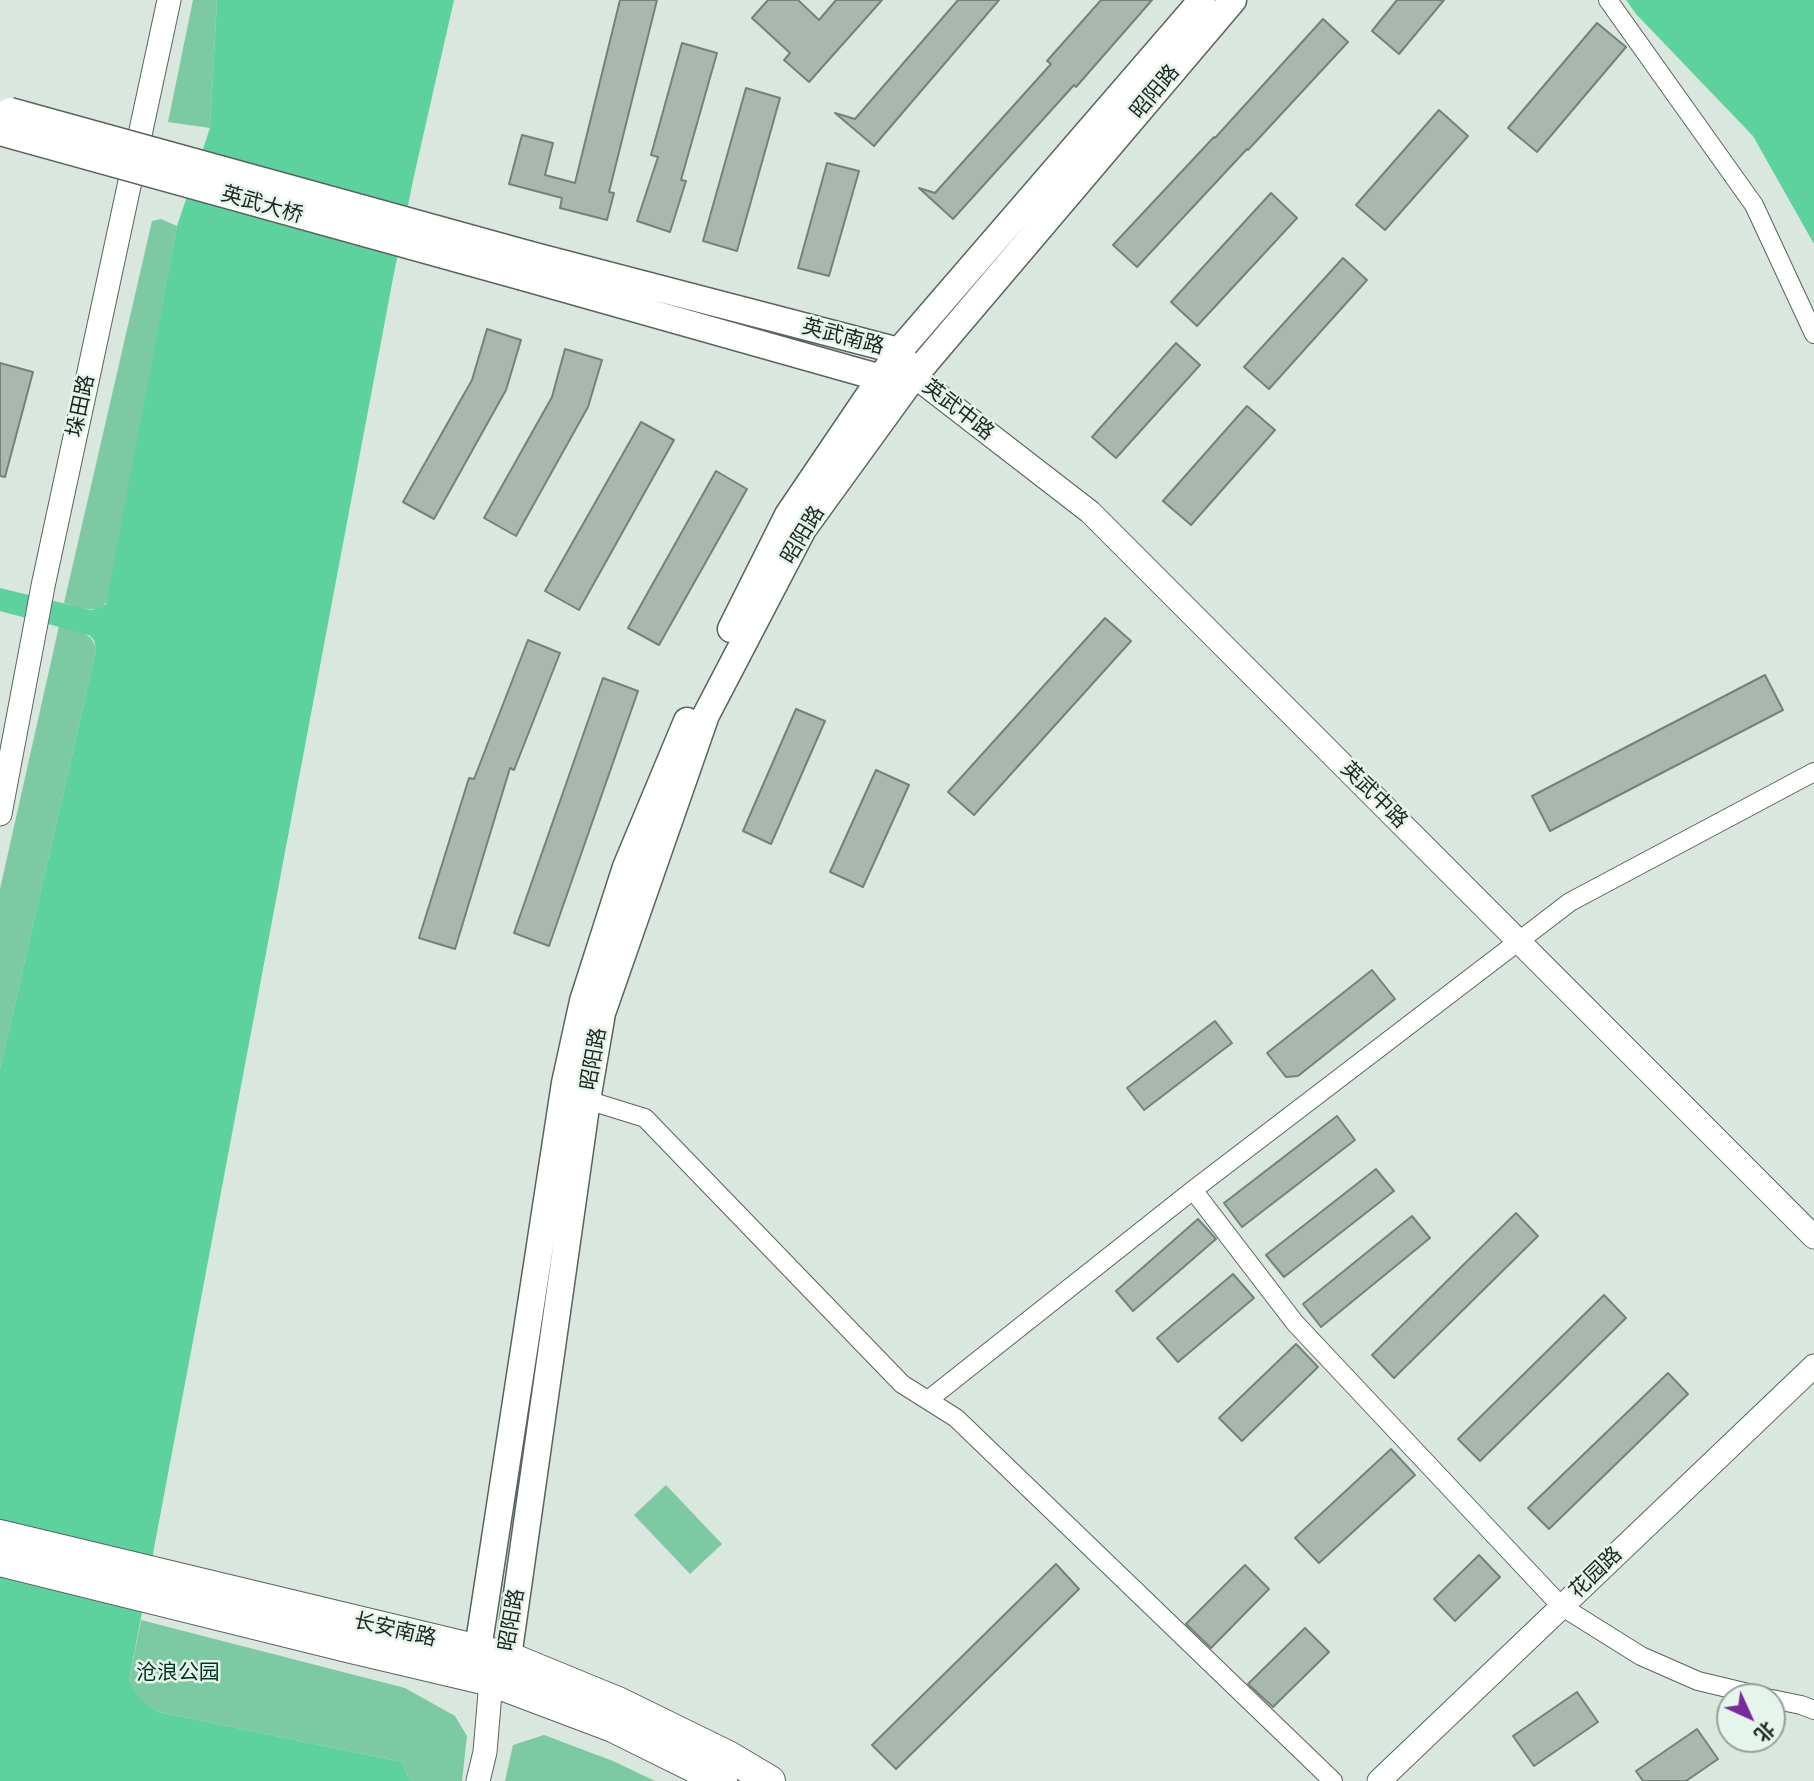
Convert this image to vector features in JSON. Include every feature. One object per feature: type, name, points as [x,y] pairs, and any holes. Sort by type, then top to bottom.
[{"type":"main road","name":"昭阳路","points":[[478,1649],[565,1083],[587,988],[626,867],[693,705],[788,515],[900,351],[1202,0]]},
{"type":"main road","name":"昭阳路","points":[[500,1669],[602,1013],[706,715],[803,529],[914,376],[1233,0]]},
{"type":"main road","name":"英武大桥","points":[[3,117],[527,266]]},
{"type":"main road","name":"英武南路","points":[[527,266],[900,351],[914,376],[881,378],[527,266]]},
{"type":"main road","name":"长安南路","points":[[0,1535],[355,1635],[478,1649],[500,1669],[722,1781]]},
{"type":"main road","name":"长安南路","points":[[0,1561],[355,1635],[500,1669],[620,1703],[727,1756],[770,1781]]},
{"type":"street","name":"垛田路","points":[[0,814],[43,586],[169,0]]},
{"type":"street","points":[[1608,0],[1754,205],[1814,334]]},
{"type":"street","name":"英武中路","points":[[914,376],[1090,512],[1814,1237]]},
{"type":"street","points":[[928,1400],[1193,1190],[1570,902],[1814,772]]},
{"type":"street","points":[[587,1100],[645,1118],[902,1384],[956,1418],[1333,1781]]},
{"type":"street","points":[[1193,1190],[1295,1322],[1561,1606],[1641,1656],[1698,1682],[1716,1686]]},
{"type":"street","name":"花园路","points":[[1379,1781],[1814,1366]]},
{"type":"street","points":[[478,1781],[500,1669]]},
{"type":"street","points":[[1786,1702],[1814,1710]]},
{"type":"green space","points":[[193,0],[217,0],[210,128],[168,122]]},
{"type":"green space","points":[[161,219],[177,226],[108,598],[101,607],[82,608],[64,603],[152,221]]},
{"type":"green space","points":[[59,626],[87,635],[96,650],[0,1069],[0,889]]},
{"type":"green space","points":[[666,1485],[722,1544],[690,1574],[634,1515]]},
{"type":"green space","name":"沧浪公园","points":[[141,1620],[405,1688],[455,1716],[467,1736],[462,1781],[414,1781],[408,1777],[402,1762],[159,1712],[142,1699],[129,1682]]},
{"type":"green space","points":[[544,1735],[613,1761],[655,1781],[505,1781],[513,1745]]},
{"type":"shaded area","points":[[217,0],[454,0],[393,278],[129,1681],[142,1699],[159,1712],[402,1762],[408,1777],[414,1781],[0,1781],[0,1069],[96,650],[94,640],[89,635],[0,611],[0,588],[91,610],[106,604],[177,226],[210,128]]},
{"type":"shaded area","points":[[1626,0],[1814,0],[1814,244],[1753,136],[1636,14]]},
{"type":"building","points":[[620,0],[657,0],[609,192],[614,193],[607,220],[560,208],[562,198],[509,184],[522,135],[553,143],[545,175],[575,183]]},
{"type":"building","points":[[768,0],[798,0],[819,20],[836,0],[882,0],[809,82],[784,60],[790,53],[752,18]]},
{"type":"building","points":[[958,0],[999,0],[874,146],[835,113],[855,119]]},
{"type":"building","points":[[1101,0],[1152,0],[1076,87],[1074,85],[953,219],[919,188],[935,193],[1051,64],[1047,61]]},
{"type":"building","points":[[1397,0],[1444,0],[1399,54],[1372,31]]},
{"type":"building","points":[[1323,19],[1348,42],[1137,267],[1113,245]]},
{"type":"building","points":[[1597,23],[1626,47],[1537,152],[1508,128]]},
{"type":"building","points":[[682,43],[717,53],[681,180],[686,181],[670,232],[637,221],[658,157],[651,155]]},
{"type":"building","points":[[746,88],[780,98],[737,251],[703,241]]},
{"type":"building","points":[[1439,110],[1468,136],[1385,230],[1356,205]]},
{"type":"building","points":[[827,163],[859,171],[829,276],[798,268]]},
{"type":"building","points":[[1271,193],[1297,218],[1197,326],[1171,302]]},
{"type":"building","points":[[1343,258],[1367,280],[1269,389],[1244,367]]},
{"type":"building","points":[[487,329],[521,340],[506,390],[434,519],[403,502],[472,380]]},
{"type":"building","points":[[1176,343],[1200,365],[1116,458],[1092,437]]},
{"type":"building","points":[[565,349],[602,360],[588,407],[516,536],[484,518],[552,397]]},
{"type":"building","points":[[0,363],[33,372],[5,477],[0,476]]},
{"type":"building","points":[[1247,406],[1275,430],[1191,525],[1163,501]]},
{"type":"building","points":[[641,422],[674,440],[579,610],[545,591]]},
{"type":"building","points":[[716,471],[747,489],[659,645],[628,628]]},
{"type":"building","points":[[1105,618],[1131,641],[974,815],[948,792]]},
{"type":"building","points":[[528,640],[560,653],[514,770],[510,768],[455,949],[419,938],[469,778],[474,779]]},
{"type":"building","points":[[1765,675],[1783,710],[1550,831],[1532,796]]},
{"type":"building","points":[[603,678],[638,691],[549,946],[514,933]]},
{"type":"building","points":[[796,709],[825,721],[771,844],[743,831]]},
{"type":"building","points":[[876,770],[909,785],[863,887],[830,872]]},
{"type":"building","points":[[1372,970],[1395,999],[1298,1076],[1286,1077],[1267,1053]]},
{"type":"building","points":[[1215,1021],[1232,1043],[1144,1110],[1127,1088]]},
{"type":"building","points":[[1337,1116],[1355,1140],[1242,1227],[1224,1203]]},
{"type":"building","points":[[1376,1169],[1394,1191],[1284,1277],[1266,1255]]},
{"type":"building","points":[[1516,1213],[1538,1236],[1394,1378],[1372,1355]]},
{"type":"building","points":[[1412,1216],[1430,1238],[1321,1327],[1303,1304]]},
{"type":"building","points":[[1198,1219],[1216,1239],[1133,1311],[1116,1291]]},
{"type":"building","points":[[1233,1274],[1254,1298],[1178,1362],[1157,1338]]},
{"type":"building","points":[[1604,1295],[1626,1318],[1480,1461],[1458,1439]]},
{"type":"building","points":[[1296,1344],[1318,1367],[1242,1441],[1219,1418]]},
{"type":"building","points":[[1668,1373],[1688,1394],[1549,1529],[1528,1508]]},
{"type":"building","points":[[1391,1449],[1415,1475],[1319,1563],[1295,1538]]},
{"type":"building","points":[[1479,1555],[1500,1577],[1455,1621],[1434,1599]]},
{"type":"building","points":[[1056,1564],[1079,1589],[896,1769],[872,1745]]},
{"type":"building","points":[[1245,1565],[1269,1589],[1211,1648],[1186,1624]]},
{"type":"building","points":[[1305,1628],[1329,1652],[1273,1707],[1248,1684]]},
{"type":"building","points":[[1577,1692],[1598,1722],[1534,1766],[1513,1736]]},
{"type":"building","points":[[1697,1729],[1718,1759],[1686,1781],[1643,1781],[1636,1771]]}]
